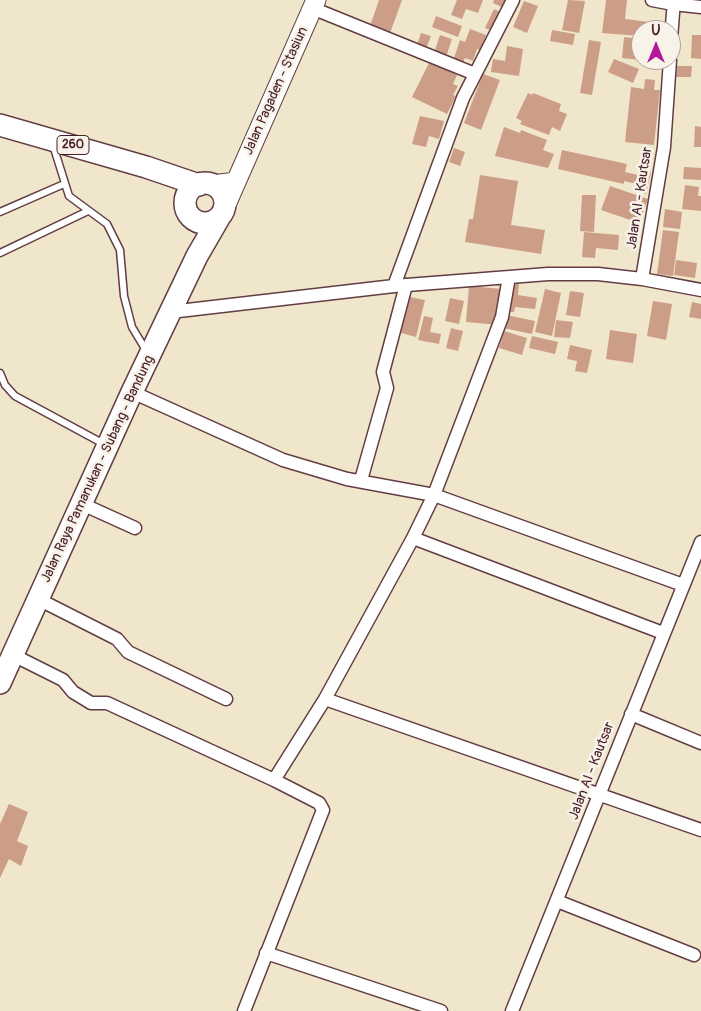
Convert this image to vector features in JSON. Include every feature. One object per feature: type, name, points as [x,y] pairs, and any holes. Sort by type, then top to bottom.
[{"type":"main road","name":"Jalan Pagaden - Stasiun","points":[[222,213],[314,4]]},
{"type":"main road","name":"260","points":[[0,125],[206,185]]},
{"type":"main road","name":"260","points":[[146,167],[189,213]]},
{"type":"main road","points":[[198,256],[186,198],[190,190],[206,185],[236,182]]},
{"type":"main road","points":[[189,213],[203,223],[214,221],[222,213],[223,194],[219,188],[206,185]]},
{"type":"main road","name":"Jalan Raya Pamanukan - Subang - Bandung","points":[[0,683],[82,504],[100,441],[132,392],[145,350],[170,312],[222,213]]},
{"type":"street","points":[[360,480],[388,388],[383,372],[400,286],[463,98],[513,0]]},
{"type":"street","points":[[652,0],[701,7]]},
{"type":"street","points":[[673,20],[674,2]]},
{"type":"street","points":[[314,4],[475,74]]},
{"type":"street","name":"Jalan Al - Kautsar","points":[[642,279],[664,148],[669,70]]},
{"type":"street","points":[[170,312],[400,286],[548,274],[598,274],[642,279],[701,290]]},
{"type":"street","points":[[274,780],[325,699],[413,538],[434,495],[502,317],[509,277]]},
{"type":"street","points":[[132,392],[283,460],[347,479],[434,495],[683,585]]},
{"type":"street","points":[[82,504],[135,528]]},
{"type":"street","points":[[413,538],[663,633]]},
{"type":"street","name":"Jalan Al - Kautsar","points":[[512,1011],[701,542]]},
{"type":"street","points":[[38,599],[117,640],[128,652],[226,699]]},
{"type":"street","points":[[13,655],[63,680],[73,692],[90,703],[107,703],[274,780],[322,805],[323,810],[244,1011]]},
{"type":"street","points":[[325,699],[461,748],[701,830]]},
{"type":"street","points":[[631,714],[701,743]]},
{"type":"street","points":[[557,901],[694,955]]},
{"type":"street","points":[[266,953],[441,1011]]},
{"type":"lane","points":[[52,139],[69,196],[107,224],[120,250],[124,296],[132,327],[145,350]]},
{"type":"lane","points":[[0,212],[64,184]]},
{"type":"lane","points":[[0,253],[88,211]]},
{"type":"lane","points":[[0,373],[5,385],[15,396],[100,441]]},
{"type":"building","points":[[379,0],[402,0],[389,36],[369,29]]},
{"type":"building","points":[[457,0],[483,0],[478,13],[466,9],[462,19],[451,15]]},
{"type":"building","points":[[494,0],[509,0],[506,9],[493,3]]},
{"type":"building","points":[[568,0],[585,1],[579,33],[562,30]]},
{"type":"building","points":[[606,0],[627,0],[625,19],[633,20],[631,20],[631,35],[602,33]]},
{"type":"building","points":[[524,1],[538,6],[527,33],[513,27]]},
{"type":"building","points":[[494,9],[504,14],[495,32],[485,28]]},
{"type":"building","points":[[436,16],[462,26],[458,37],[432,27]]},
{"type":"building","points":[[470,29],[486,35],[481,50],[477,49],[473,61],[465,58],[461,67],[452,64],[460,40],[465,42]]},
{"type":"building","points":[[552,30],[575,34],[573,45],[550,41]]},
{"type":"building","points":[[421,33],[431,36],[425,51],[416,48]]},
{"type":"building","points":[[440,35],[452,39],[446,57],[434,53]]},
{"type":"building","points":[[692,35],[701,35],[701,59],[691,58]]},
{"type":"building","points":[[624,37],[631,38],[631,59],[622,58]]},
{"type":"building","points":[[589,40],[601,42],[592,95],[580,93]]},
{"type":"building","points":[[507,46],[523,49],[519,76],[491,72],[493,59],[505,61]]},
{"type":"building","points":[[614,59],[631,66],[631,70],[639,70],[633,83],[608,72]]},
{"type":"building","points":[[430,61],[457,75],[453,84],[458,86],[453,95],[456,96],[447,114],[412,97]]},
{"type":"building","points":[[681,66],[692,66],[691,77],[676,77],[677,70],[681,70]]},
{"type":"building","points":[[483,74],[500,80],[481,130],[464,123]]},
{"type":"building","points":[[645,79],[655,80],[654,90],[660,90],[654,145],[625,142],[631,87],[644,89]]},
{"type":"building","points":[[528,93],[532,95],[533,93],[561,104],[559,111],[567,114],[560,131],[552,127],[549,135],[520,124],[522,121],[516,118]]},
{"type":"building","points":[[420,116],[444,121],[439,139],[429,136],[426,147],[412,144]]},
{"type":"building","points":[[695,126],[701,127],[701,147],[694,147]]},
{"type":"building","points":[[504,127],[520,133],[521,130],[547,140],[543,150],[554,154],[548,168],[495,156]]},
{"type":"building","points":[[454,148],[465,152],[460,166],[449,162]]},
{"type":"building","points":[[562,150],[627,164],[625,172],[638,175],[639,169],[651,172],[646,194],[635,191],[637,184],[624,181],[624,184],[558,169]]},
{"type":"building","points":[[684,167],[701,168],[701,180],[683,179]]},
{"type":"building","points":[[480,175],[518,181],[511,225],[545,230],[541,254],[465,242],[469,219],[473,219]]},
{"type":"building","points":[[685,185],[699,187],[698,196],[701,196],[701,211],[682,209]]},
{"type":"building","points":[[610,186],[648,199],[639,223],[601,210]]},
{"type":"building","points":[[582,195],[596,195],[594,232],[580,231]]},
{"type":"building","points":[[665,209],[682,212],[680,229],[663,227]]},
{"type":"building","points":[[663,230],[679,232],[673,276],[657,274]]},
{"type":"building","points":[[584,232],[619,235],[618,250],[596,248],[595,258],[582,257]]},
{"type":"building","points":[[676,260],[697,263],[695,278],[674,275]]},
{"type":"building","points":[[510,283],[519,284],[518,295],[537,298],[535,309],[515,307],[514,312],[507,312]]},
{"type":"building","points":[[469,286],[502,289],[499,325],[466,322]]},
{"type":"building","points":[[545,289],[561,293],[552,336],[535,332]]},
{"type":"building","points":[[570,291],[584,293],[580,317],[566,315]]},
{"type":"building","points":[[410,297],[425,300],[416,337],[401,333]]},
{"type":"building","points":[[450,298],[464,301],[459,324],[445,321]]},
{"type":"building","points":[[653,301],[672,304],[666,340],[647,336]]},
{"type":"building","points":[[692,302],[701,304],[701,319],[689,317]]},
{"type":"building","points":[[506,315],[535,321],[532,334],[503,328]]},
{"type":"building","points":[[424,316],[433,318],[430,332],[441,334],[439,344],[418,340]]},
{"type":"building","points":[[556,320],[573,322],[570,338],[554,337]]},
{"type":"building","points":[[451,328],[463,331],[458,351],[446,348]]},
{"type":"building","points":[[610,330],[637,334],[633,363],[606,359]]},
{"type":"building","points":[[504,331],[527,338],[522,355],[499,348]]},
{"type":"building","points":[[532,336],[558,342],[555,354],[529,348]]},
{"type":"building","points":[[570,345],[592,350],[587,373],[575,371],[577,361],[567,359]]},
{"type":"building","points":[[9,804],[28,812],[17,841],[28,846],[21,866],[9,859],[0,878],[0,824]]}]
